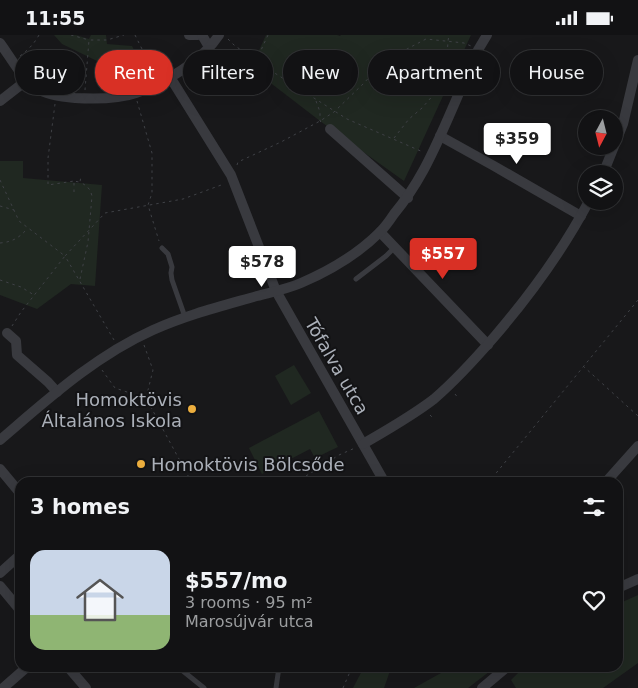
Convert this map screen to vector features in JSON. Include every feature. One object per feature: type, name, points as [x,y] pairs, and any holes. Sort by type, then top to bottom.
[{"type":"street","points":[[189,35],[200,35],[209,47]]},
{"type":"street","points":[[173,75],[198,60],[219,35]]},
{"type":"street","points":[[478,50],[481,35]]},
{"type":"street","points":[[478,50],[487,35]]},
{"type":"street","points":[[0,43],[15,64]]},
{"type":"street","points":[[607,165],[623,124],[638,60]]},
{"type":"street","name":"Tófalva utca","points":[[173,82],[231,175],[276,291],[382,477]]},
{"type":"street","points":[[0,101],[15,89]]},
{"type":"street","points":[[56,95],[105,98],[123,95]]},
{"type":"street","points":[[0,439],[98,359],[118,347],[184,317],[300,283],[329,270],[356,252],[380,232],[408,198],[423,173],[458,95]]},
{"type":"street","points":[[330,129],[408,198]]},
{"type":"street","points":[[440,137],[581,217]]},
{"type":"street","points":[[363,445],[400,423],[434,399],[459,376],[488,345],[538,283],[584,210]]},
{"type":"street","points":[[380,232],[488,345]]},
{"type":"street","points":[[7,333],[16,341],[17,355],[57,392]]},
{"type":"street","points":[[610,477],[638,446]]},
{"type":"street","points":[[0,469],[15,487]]},
{"type":"street","points":[[0,573],[15,560]]},
{"type":"street","points":[[623,586],[638,579]]},
{"type":"street","points":[[0,586],[15,605]]},
{"type":"street","points":[[3,688],[21,672]]},
{"type":"street","points":[[72,672],[86,688]]},
{"type":"street","points":[[482,688],[501,672]]},
{"type":"lane","points":[[356,279],[395,247]]},
{"type":"lane","points":[[162,248],[168,254],[172,267],[172,280],[184,317]]},
{"type":"lane","points":[[184,672],[204,688]]},
{"type":"lane","points":[[276,688],[278,672]]},
{"type":"path","points":[[13,61],[26,51],[39,35]]},
{"type":"path","points":[[71,35],[89,40],[107,40],[124,35]]},
{"type":"path","points":[[136,35],[144,50]]},
{"type":"path","points":[[224,35],[241,50]]},
{"type":"path","points":[[261,50],[268,35]]},
{"type":"path","points":[[394,139],[409,119],[422,108],[442,85],[446,74],[449,35]]},
{"type":"path","points":[[84,98],[89,40]]},
{"type":"path","points":[[273,72],[347,119],[423,153]]},
{"type":"path","points":[[56,95],[48,158],[48,185],[74,181],[80,182],[87,186],[92,196],[88,242],[82,277],[79,280]]},
{"type":"path","points":[[136,95],[152,153],[152,193],[148,205],[162,248]]},
{"type":"path","points":[[315,99],[320,112],[320,121]]},
{"type":"path","points":[[80,182],[81,176]]},
{"type":"path","points":[[0,180],[19,221],[65,256],[7,333]]},
{"type":"path","points":[[74,181],[74,192]]},
{"type":"path","points":[[0,206],[14,210]]},
{"type":"path","points":[[0,243],[8,243],[19,238],[28,228]]},
{"type":"path","points":[[0,280],[21,287],[34,295]]},
{"type":"path","points":[[493,477],[638,300]]},
{"type":"path","points":[[144,345],[153,370],[146,398],[189,477]]},
{"type":"path","points":[[583,367],[638,416]]},
{"type":"path","points":[[102,370],[115,388],[146,398]]},
{"type":"path","points":[[304,477],[339,455],[363,445]]},
{"type":"path","points":[[343,688],[350,672]]},
{"type":"shaded area","points":[[54,35],[76,35],[89,39],[91,35],[106,35],[107,44],[132,46],[134,50],[95,50],[95,60],[85,55],[85,50],[74,50],[62,44]]},
{"type":"shaded area","points":[[266,35],[471,35],[464,50],[368,50],[368,95],[443,95],[404,181],[286,95],[358,95],[358,50],[283,50],[283,93],[273,85],[273,50],[259,50]]},
{"type":"shaded area","points":[[0,161],[23,161],[23,178],[102,185],[95,286],[71,284],[37,309],[0,295]]},
{"type":"shaded area","points":[[294,365],[311,393],[291,405],[275,376]]},
{"type":"shaded area","points":[[319,411],[338,447],[315,458],[310,449],[262,474],[249,448]]},
{"type":"shaded area","points":[[638,595],[638,663],[603,688],[516,688],[511,680],[519,672],[623,672],[623,602]]},
{"type":"shaded area","points":[[361,672],[390,672],[384,688],[353,688]]},
{"type":"shaded area","points":[[443,672],[489,672],[468,688],[414,688]]},
{"type":"place","name":"Homoktövis Általános Iskola","points":[[192,409]]},
{"type":"place","name":"Homoktövis Bölcsőde","points":[[141,464]]}]
